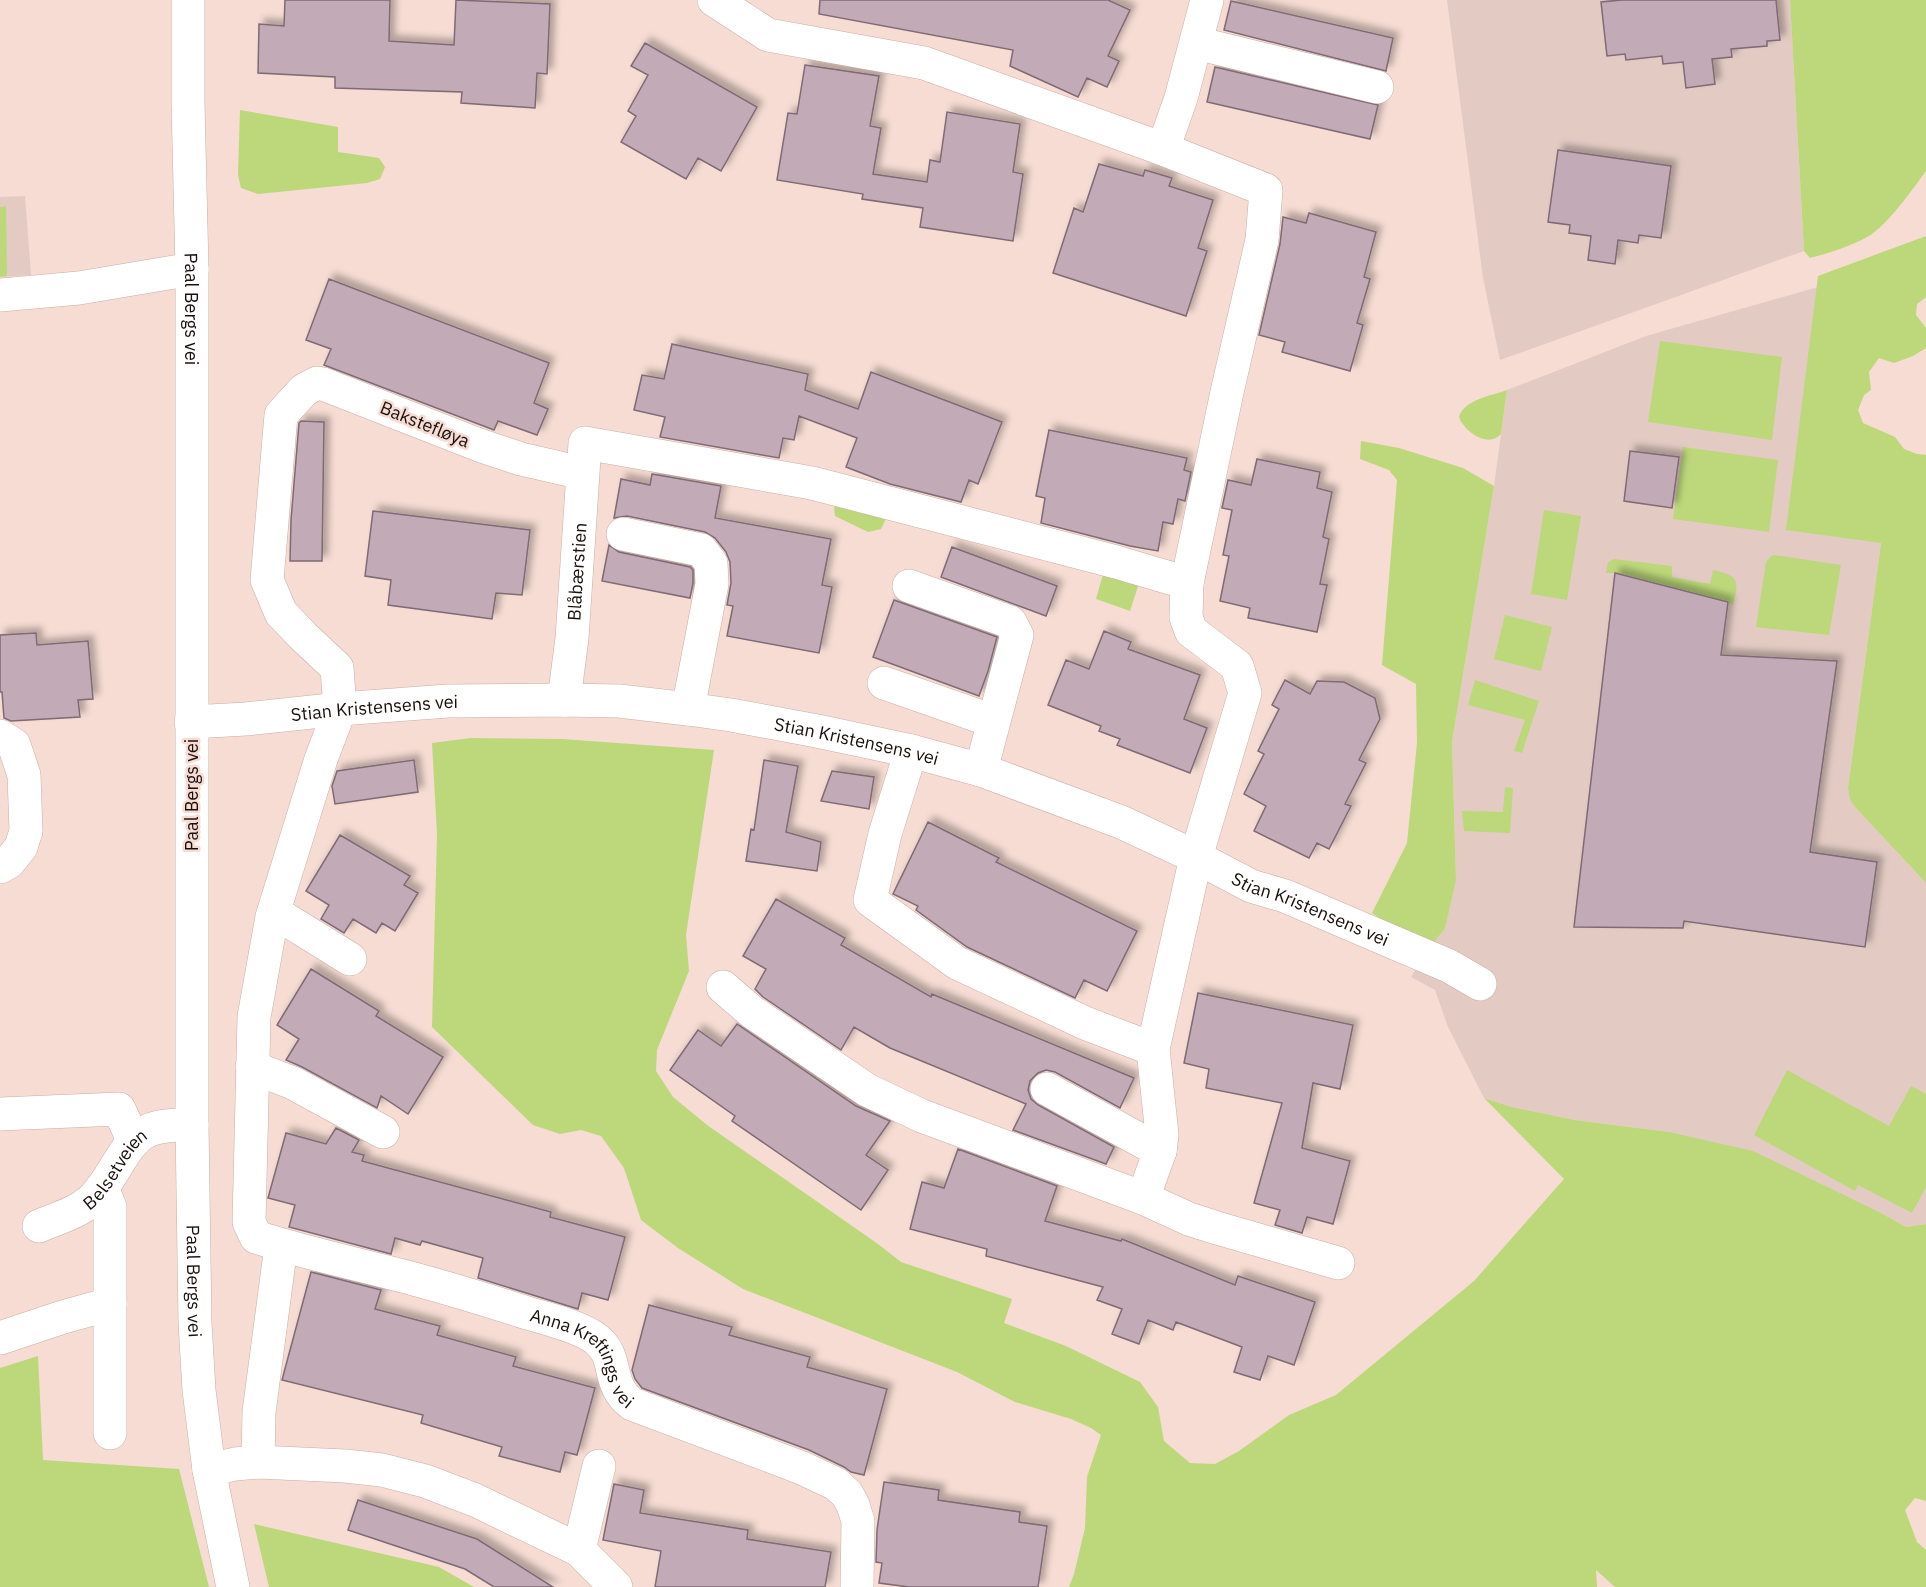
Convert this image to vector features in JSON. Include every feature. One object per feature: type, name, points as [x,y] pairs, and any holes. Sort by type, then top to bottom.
[{"type":"street","name":"Paal Bergs vei","points":[[188,0],[192,269],[192,1125],[195,1323],[199,1390],[209,1470],[233,1587]]},
{"type":"street","points":[[714,0],[768,35],[924,63],[1163,149],[1266,190],[1262,240],[1227,392],[1187,584],[1186,617],[1191,631],[1237,666],[1245,693],[1196,856],[1153,1049],[1162,1135],[1160,1151],[1143,1198]]},
{"type":"street","points":[[1163,149],[1181,98],[1207,0]]},
{"type":"street","points":[[1196,43],[1377,87]]},
{"type":"street","points":[[0,295],[79,288],[192,269]]},
{"type":"street","name":"Bakstefløya","points":[[340,709],[338,668],[281,613],[267,580],[281,415],[304,390],[317,383],[521,459],[583,458],[812,483],[1116,562],[1187,584]]},
{"type":"street","name":"Blåbærstien","points":[[564,700],[573,627],[583,458]]},
{"type":"street","points":[[623,534],[701,550],[711,563],[712,584],[688,709]]},
{"type":"street","points":[[909,586],[1010,622],[1017,635],[981,770]]},
{"type":"street","points":[[884,683],[993,721]]},
{"type":"street","name":"Stian Kristensens vei","points":[[191,722],[448,701],[620,701],[731,715],[911,751],[981,770],[1122,822],[1196,856],[1251,886],[1285,896],[1409,948],[1449,966],[1480,984]]},
{"type":"street","name":"Anna Kreftings vei","points":[[340,709],[321,759],[274,912],[254,1017],[249,1222],[256,1237],[281,1246],[478,1297],[571,1327],[594,1337],[609,1355],[617,1389],[623,1398],[632,1404],[802,1468],[836,1484],[847,1494],[858,1521],[857,1587]]},
{"type":"street","points":[[0,736],[14,745],[24,775],[26,831],[21,847],[9,862],[0,867]]},
{"type":"street","points":[[911,751],[885,834],[870,900],[957,963],[1085,1023],[1153,1049]]},
{"type":"street","points":[[274,912],[350,959]]},
{"type":"street","points":[[723,987],[752,1012],[867,1090],[922,1116],[1143,1198],[1189,1219],[1338,1263]]},
{"type":"street","points":[[252,1067],[293,1083],[383,1132]]},
{"type":"street","points":[[1047,1089],[1160,1151]]},
{"type":"street","points":[[0,1114],[119,1109],[133,1140]]},
{"type":"street","name":"Belsetveien","points":[[39,1226],[85,1206],[102,1188],[133,1140],[147,1130],[166,1125],[192,1125]]},
{"type":"street","points":[[102,1188],[110,1208],[110,1433]]},
{"type":"street","points":[[258,1462],[259,1412],[281,1246]]},
{"type":"street","points":[[0,1338],[63,1317],[110,1305]]},
{"type":"street","points":[[209,1470],[258,1462],[345,1466],[382,1470],[424,1481],[475,1500],[579,1551],[616,1587]]},
{"type":"street","points":[[579,1551],[599,1466]]},
{"type":"shaded area","points":[[1447,0],[1790,0],[1804,251],[1500,360],[1483,278]]},
{"type":"shaded area","points":[[25,196],[31,275],[0,277],[0,197]]},
{"type":"shaded area","points":[[1818,287],[1797,446],[1912,461],[1881,543],[1848,788],[1854,806],[1926,883],[1926,1224],[1906,1227],[1883,1214],[1669,1132],[1575,1120],[1512,1107],[1484,1098],[1448,1027],[1435,990],[1411,977],[1422,959],[1456,880],[1452,742],[1494,486],[1507,390],[1646,336]]},
{"type":"green space","points":[[1790,0],[1926,0],[1926,171],[1899,207],[1875,232],[1846,247],[1810,258],[1804,251]]},
{"type":"green space","points":[[240,110],[338,127],[338,152],[379,158],[385,167],[380,179],[367,183],[258,194],[241,188],[238,175]]},
{"type":"green space","points":[[6,206],[7,276],[0,277],[0,207]]},
{"type":"green space","points":[[1926,236],[1926,297],[1917,304],[1916,315],[1926,328],[1926,348],[1894,363],[1879,358],[1869,372],[1871,390],[1864,395],[1858,410],[1863,423],[1895,437],[1904,449],[1926,455],[1926,883],[1854,806],[1848,788],[1881,543],[1786,530],[1818,276]]},
{"type":"green space","points":[[1660,341],[1782,357],[1772,440],[1648,422]]},
{"type":"green space","points":[[1507,390],[1501,434],[1490,440],[1483,439],[1466,428],[1459,417],[1467,406],[1479,399]]},
{"type":"green space","points":[[1361,441],[1399,448],[1463,468],[1494,486],[1452,742],[1456,880],[1445,928],[1432,945],[1396,929],[1372,913],[1407,843],[1417,743],[1416,684],[1382,665],[1397,480],[1389,470],[1360,459]]},
{"type":"green space","points":[[1683,447],[1778,460],[1769,532],[1673,519]]},
{"type":"green space","points":[[841,494],[889,512],[881,529],[868,532],[835,516],[834,508]]},
{"type":"green space","points":[[1544,510],[1581,516],[1567,600],[1531,594]]},
{"type":"green space","points":[[1774,555],[1841,565],[1829,635],[1756,627],[1766,562]]},
{"type":"green space","points":[[1614,559],[1672,566],[1672,577],[1710,584],[1713,570],[1728,575],[1733,577],[1736,585],[1733,605],[1615,573],[1606,573],[1608,562]]},
{"type":"green space","points":[[1104,571],[1140,580],[1130,611],[1096,599]]},
{"type":"green space","points":[[1505,615],[1552,627],[1541,671],[1494,659]]},
{"type":"green space","points":[[1475,680],[1539,701],[1522,753],[1514,751],[1525,720],[1468,705]]},
{"type":"green space","points":[[471,738],[562,739],[714,750],[686,935],[689,971],[657,1050],[656,1071],[673,1097],[707,1125],[901,1262],[1012,1299],[1004,1323],[1066,1346],[1140,1382],[1158,1407],[1164,1441],[1190,1463],[1215,1464],[1239,1451],[1289,1415],[1336,1395],[1474,1281],[1564,1179],[1484,1098],[1512,1107],[1575,1120],[1669,1132],[1753,1151],[1906,1227],[1926,1224],[1926,1501],[1915,1498],[1905,1510],[1917,1542],[1926,1550],[1926,1587],[1615,1587],[1596,1570],[1597,1587],[1069,1587],[1085,1528],[1087,1477],[1101,1435],[1071,1419],[1015,1402],[957,1372],[743,1289],[678,1248],[641,1220],[624,1168],[601,1136],[581,1130],[560,1134],[533,1125],[432,1027],[437,834],[432,743]]},
{"type":"green space","points":[[1505,787],[1513,788],[1510,833],[1464,831],[1462,811],[1503,812]]},
{"type":"green space","points":[[1787,1070],[1889,1126],[1911,1086],[1926,1094],[1926,1187],[1912,1213],[1858,1185],[1855,1191],[1754,1135]]},
{"type":"green space","points":[[38,1356],[43,1460],[179,1469],[209,1587],[0,1587],[0,1368]]},
{"type":"green space","points":[[254,1524],[439,1567],[474,1587],[269,1587]]},
{"type":"building","points":[[285,0],[390,0],[389,41],[454,45],[456,0],[550,4],[547,74],[537,73],[535,108],[461,103],[462,92],[335,88],[335,77],[258,73],[259,24],[284,26]]},
{"type":"building","points":[[820,0],[1108,0],[1130,10],[1108,56],[1119,61],[1107,87],[1087,78],[1078,97],[1010,66],[1013,50],[819,14]]},
{"type":"building","points":[[1776,0],[1780,40],[1767,41],[1767,46],[1731,49],[1732,57],[1712,59],[1715,84],[1686,88],[1683,62],[1663,64],[1662,56],[1626,60],[1625,54],[1607,56],[1601,2]]},
{"type":"building","points":[[1231,1],[1393,38],[1386,71],[1224,30]]},
{"type":"building","points":[[645,43],[757,107],[721,171],[698,158],[686,179],[621,142],[636,116],[628,111],[648,75],[631,66]]},
{"type":"building","points":[[805,65],[879,76],[870,126],[881,128],[873,174],[927,182],[930,160],[940,162],[947,112],[1020,124],[1013,172],[1023,174],[1013,241],[920,227],[923,208],[862,199],[863,194],[777,180],[788,113],[797,114]]},
{"type":"building","points":[[1215,67],[1378,105],[1370,139],[1207,102]]},
{"type":"building","points":[[1558,150],[1671,166],[1661,238],[1639,235],[1638,243],[1618,240],[1615,264],[1588,260],[1591,236],[1569,233],[1570,225],[1548,222]]},
{"type":"building","points":[[1099,164],[1143,176],[1145,170],[1172,178],[1169,186],[1213,200],[1198,248],[1207,251],[1186,316],[1053,273],[1074,208],[1083,212]]},
{"type":"building","points":[[1309,213],[1376,232],[1364,277],[1370,279],[1357,323],[1363,325],[1350,371],[1282,352],[1285,342],[1259,335],[1280,244],[1283,217],[1306,223]]},
{"type":"building","points":[[329,279],[549,363],[534,403],[548,409],[537,435],[498,421],[494,430],[324,365],[331,349],[306,340]]},
{"type":"building","points":[[672,344],[808,374],[805,390],[858,409],[871,372],[1002,422],[978,484],[969,480],[961,502],[890,484],[846,467],[857,438],[799,416],[794,440],[783,438],[779,458],[660,437],[665,417],[634,410],[642,375],[664,379]]},
{"type":"building","points":[[301,421],[324,422],[322,561],[290,561],[291,520]]},
{"type":"building","points":[[1049,430],[1187,458],[1184,470],[1191,472],[1185,501],[1178,499],[1173,524],[1163,522],[1158,551],[1041,523],[1045,498],[1036,496]]},
{"type":"building","points":[[1630,451],[1679,457],[1672,508],[1624,501]]},
{"type":"building","points":[[1257,459],[1320,472],[1317,488],[1332,492],[1323,537],[1329,539],[1320,584],[1327,585],[1317,632],[1248,618],[1250,608],[1220,601],[1229,556],[1223,555],[1232,510],[1222,508],[1228,480],[1251,485]]},
{"type":"building","points":[[652,474],[721,486],[715,518],[831,539],[822,585],[832,587],[819,653],[727,636],[733,606],[727,605],[731,583],[730,562],[726,552],[715,538],[705,532],[627,516],[614,518],[621,479],[650,485]]},
{"type":"building","points":[[373,511],[530,530],[522,595],[496,593],[492,619],[388,605],[391,580],[365,576]]},
{"type":"building","points":[[609,545],[619,552],[690,567],[693,570],[693,583],[690,598],[602,581]]},
{"type":"building","points":[[952,547],[1057,586],[1046,616],[941,577]]},
{"type":"building","points":[[1615,573],[1728,602],[1721,655],[1837,661],[1810,852],[1877,862],[1865,947],[1684,921],[1683,928],[1574,927]]},
{"type":"building","points":[[894,600],[997,637],[979,696],[873,657]]},
{"type":"building","points":[[1104,631],[1131,642],[1128,649],[1200,675],[1184,719],[1207,728],[1190,773],[1117,745],[1120,739],[1099,731],[1101,726],[1048,705],[1066,660],[1089,669]]},
{"type":"building","points":[[36,633],[37,645],[88,641],[93,699],[78,700],[80,717],[11,721],[4,718],[2,692],[0,692],[0,635]]},
{"type":"building","points":[[1285,680],[1310,694],[1317,681],[1344,682],[1375,698],[1380,719],[1359,760],[1366,763],[1345,804],[1351,806],[1329,849],[1317,843],[1309,858],[1254,831],[1266,806],[1244,794],[1264,754],[1258,751],[1279,709],[1272,705]]},
{"type":"building","points":[[414,760],[418,792],[335,804],[332,786],[337,771]]},
{"type":"building","points":[[764,760],[798,766],[786,832],[821,842],[817,871],[746,861],[751,829],[754,830]]},
{"type":"building","points":[[832,771],[874,777],[869,809],[821,801]]},
{"type":"building","points":[[928,822],[999,858],[996,862],[1137,931],[1107,991],[1084,980],[1075,998],[967,947],[916,910],[918,906],[893,894]]},
{"type":"building","points":[[340,835],[410,876],[404,885],[418,893],[395,931],[382,923],[376,933],[353,919],[344,933],[321,919],[329,905],[306,891]]},
{"type":"building","points":[[776,899],[845,938],[841,945],[931,997],[932,994],[1134,1078],[1120,1108],[1055,1072],[1046,1070],[1038,1073],[1030,1081],[1028,1090],[1031,1099],[1038,1105],[1114,1147],[1106,1164],[1013,1130],[1026,1104],[890,1048],[854,1027],[841,1050],[763,997],[755,989],[766,969],[743,956]]},
{"type":"building","points":[[311,969],[379,1011],[376,1016],[443,1057],[408,1114],[381,1096],[377,1108],[286,1060],[299,1039],[277,1025]]},
{"type":"building","points":[[1198,993],[1353,1025],[1340,1089],[1313,1083],[1302,1148],[1350,1161],[1333,1224],[1307,1217],[1302,1233],[1275,1225],[1280,1210],[1254,1203],[1282,1103],[1206,1088],[1209,1069],[1184,1063]]},
{"type":"building","points":[[737,1024],[856,1106],[890,1121],[866,1155],[888,1170],[861,1210],[732,1121],[735,1116],[670,1070],[698,1030],[721,1046]]},
{"type":"building","points":[[336,1128],[359,1140],[352,1152],[364,1155],[362,1161],[551,1212],[550,1217],[625,1237],[608,1300],[582,1293],[578,1309],[478,1278],[483,1258],[422,1241],[420,1245],[395,1238],[391,1254],[289,1227],[295,1205],[268,1198],[286,1133],[326,1144]]},
{"type":"building","points":[[958,1149],[1057,1186],[1045,1221],[1121,1241],[1122,1239],[1235,1285],[1238,1276],[1315,1302],[1294,1365],[1268,1356],[1260,1380],[1234,1372],[1242,1347],[1176,1322],[1173,1330],[1148,1320],[1139,1344],[1112,1334],[1122,1309],[1097,1300],[1103,1287],[986,1256],[987,1249],[910,1229],[922,1182],[944,1188]]},
{"type":"building","points":[[311,1272],[381,1290],[375,1309],[440,1326],[437,1335],[516,1357],[513,1366],[595,1388],[577,1455],[565,1452],[560,1472],[499,1456],[502,1447],[421,1423],[423,1415],[282,1380]]},
{"type":"building","points":[[649,1305],[732,1327],[729,1335],[810,1357],[807,1367],[887,1389],[864,1475],[851,1472],[809,1450],[642,1388],[632,1370]]},
{"type":"building","points":[[884,1482],[939,1490],[938,1500],[1020,1512],[1019,1522],[1047,1526],[1038,1587],[909,1587],[879,1583],[882,1563],[876,1562],[877,1530]]},
{"type":"building","points":[[614,1484],[644,1490],[640,1513],[748,1530],[747,1539],[831,1552],[825,1587],[655,1587],[661,1551],[603,1540]]},
{"type":"building","points":[[358,1500],[477,1539],[553,1587],[494,1587],[465,1569],[348,1530]]}]
